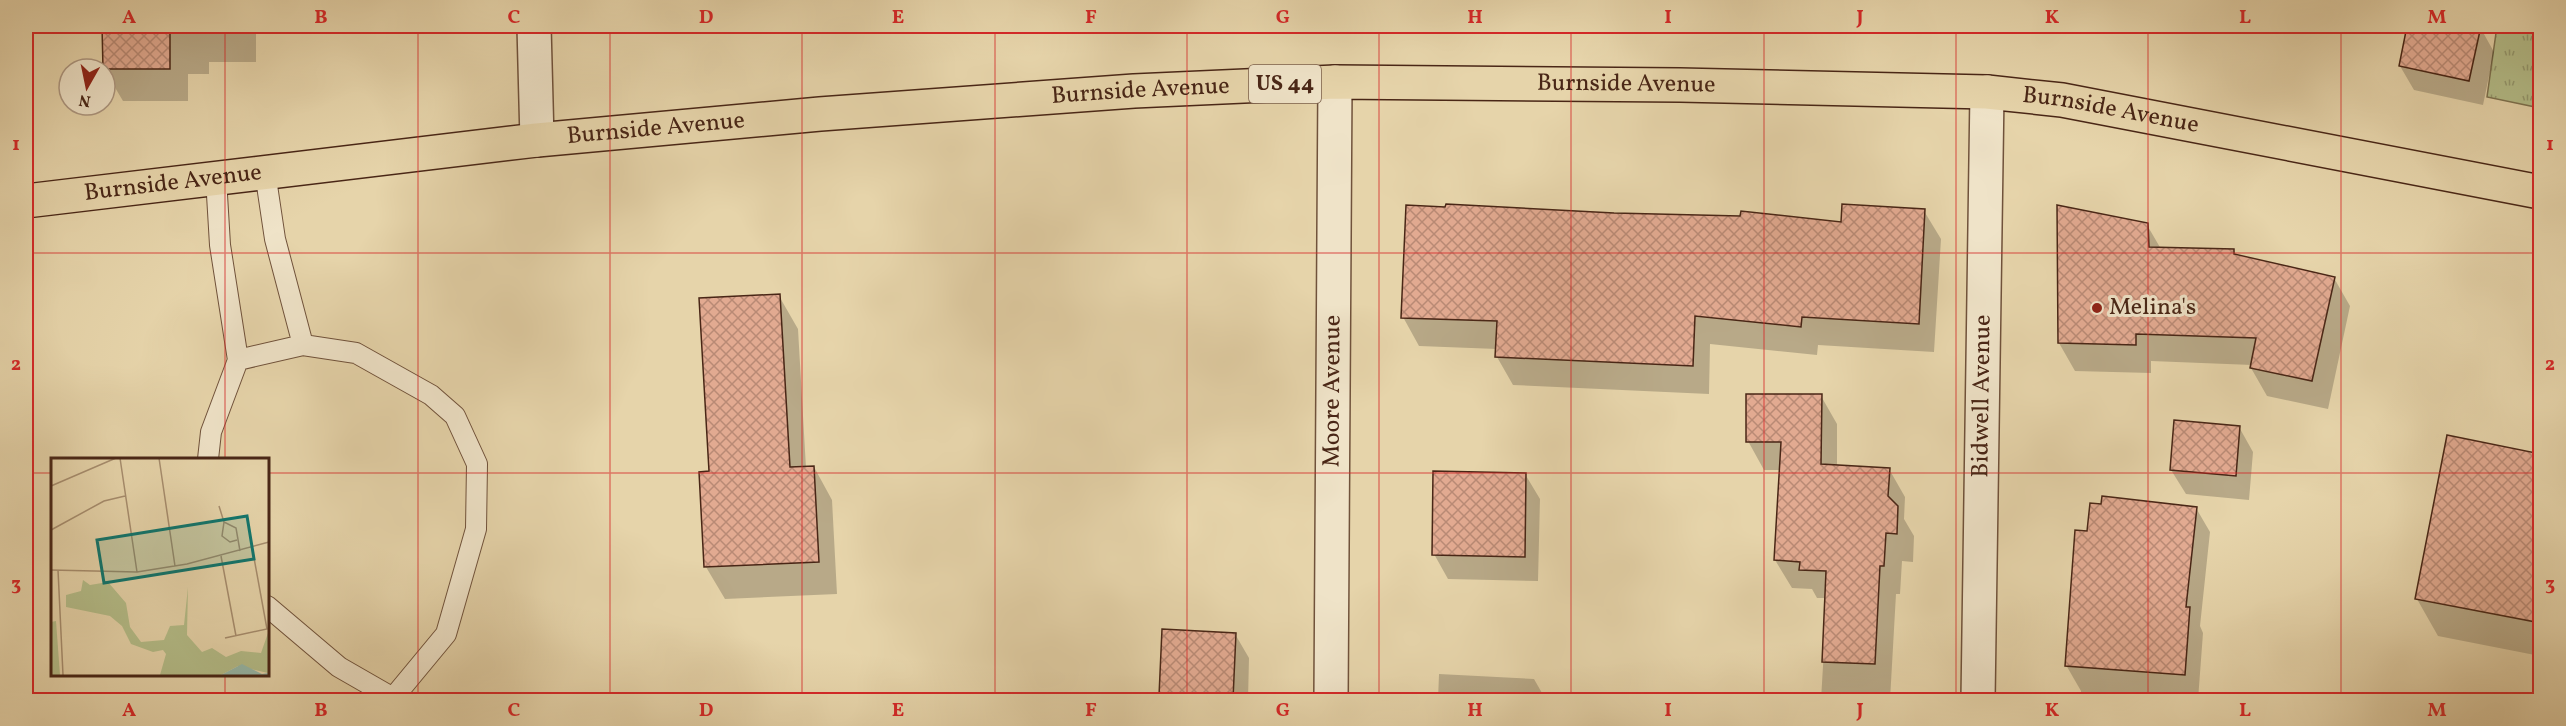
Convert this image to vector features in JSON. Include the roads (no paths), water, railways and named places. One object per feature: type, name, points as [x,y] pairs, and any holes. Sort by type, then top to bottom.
[{"type":"main road","name":"Burnside Avenue","points":[[26,201],[537,140],[820,114],[1075,95],[1335,82],[1680,85],[1987,92],[2082,103],[2541,192]]},
{"type":"street","points":[[534,26],[537,140]]},
{"type":"street","name":"Moore Avenue","points":[[1331,700],[1335,82]]},
{"type":"street","name":"Bidwell Avenue","points":[[1978,700],[1987,92]]},
{"type":"lane","points":[[265,172],[274,239],[303,345]]},
{"type":"lane","points":[[208,458],[211,432],[237,360],[220,245],[216,178]]},
{"type":"lane","points":[[237,360],[303,345],[356,353],[431,395],[455,416],[477,464],[476,529],[446,634],[394,699],[339,667],[268,607]]},
{"type":"place","name":"Melina's","points":[[2097,308]]}]
